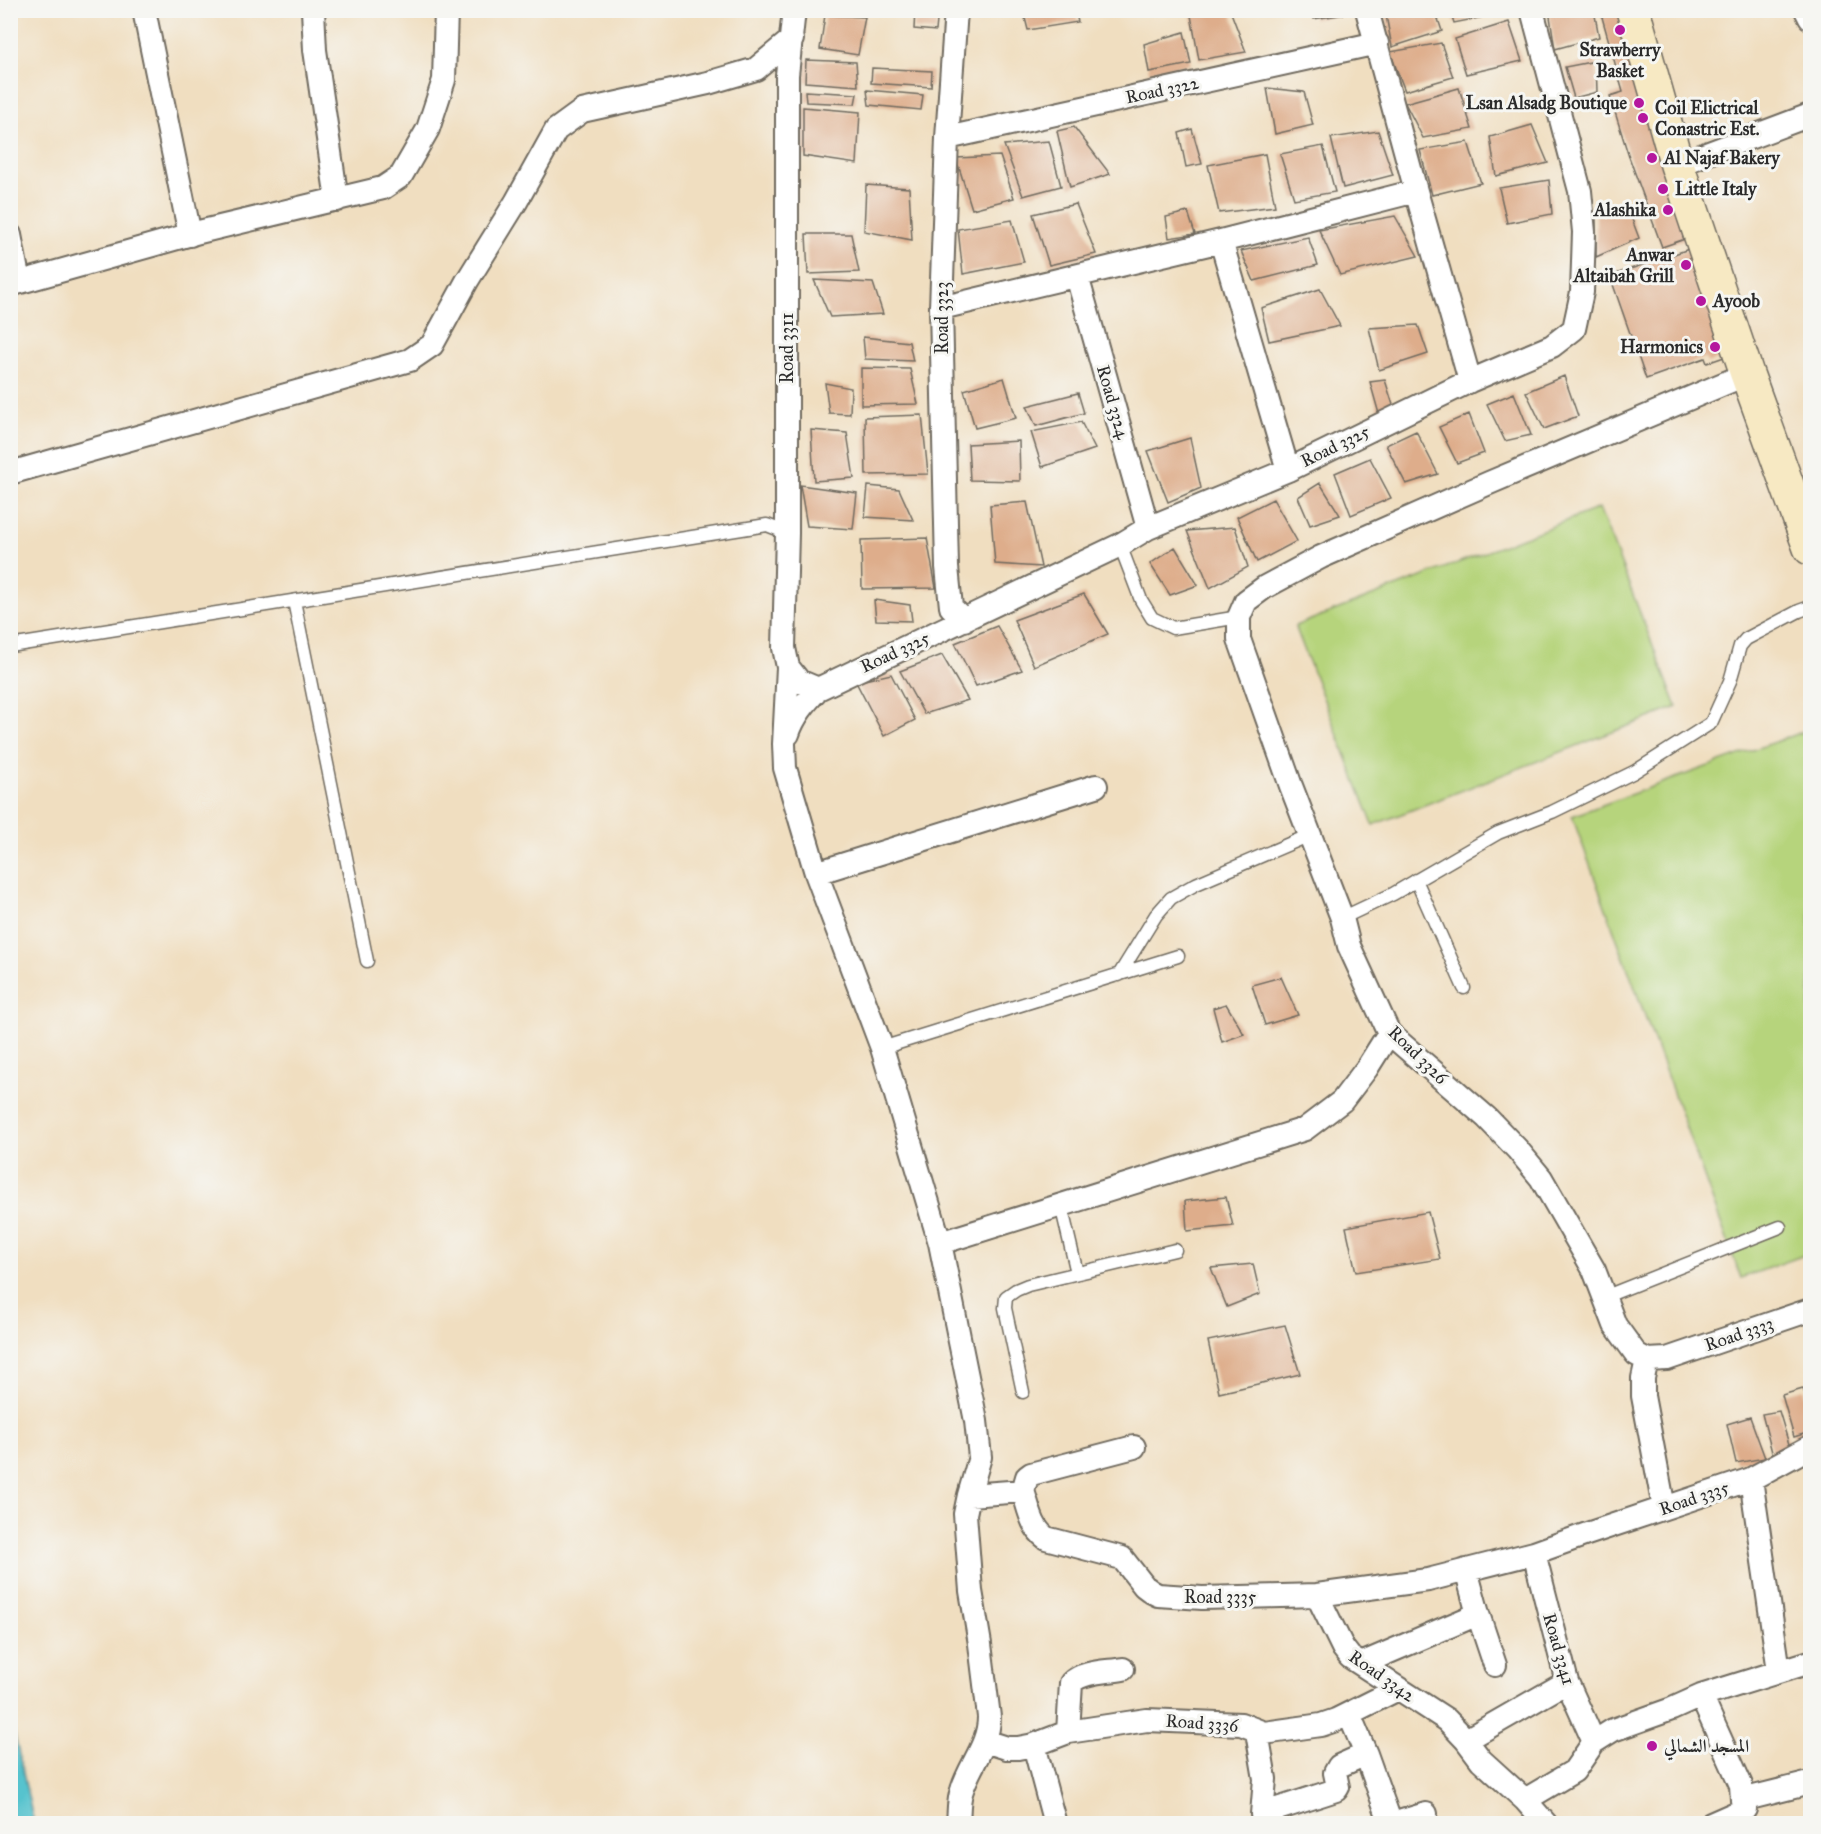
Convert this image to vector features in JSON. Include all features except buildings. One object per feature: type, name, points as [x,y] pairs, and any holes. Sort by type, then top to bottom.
[{"type":"street","points":[[144,10],[190,235]]},
{"type":"street","points":[[313,10],[315,50],[337,200]]},
{"type":"street","points":[[10,235],[15,284],[190,235],[383,188],[401,176],[428,129],[444,80],[446,10]]},
{"type":"street","name":"Road 3311","points":[[794,10],[788,75],[787,533],[784,648],[802,679],[784,744],[784,768],[816,873],[882,1048],[940,1243],[976,1421],[980,1457],[966,1514],[971,1591],[989,1718],[986,1741]]},
{"type":"street","name":"Road 3323","points":[[956,10],[947,138],[941,308],[947,567],[951,607],[964,620]]},
{"type":"street","points":[[1368,10],[1470,381]]},
{"type":"street","name":"Road 3325","points":[[802,679],[964,620],[1120,545],[1148,528],[1288,470],[1470,381],[1552,346],[1574,329],[1582,292],[1584,232],[1580,191],[1532,10]]},
{"type":"street","points":[[1633,10],[1677,165],[1747,374],[1810,548]]},
{"type":"street","points":[[10,473],[410,360],[432,345],[467,280],[516,202],[556,130],[582,111],[708,83],[756,69],[792,39]]},
{"type":"street","name":"Road 3322","points":[[947,138],[1377,43]]},
{"type":"street","points":[[1677,165],[1810,115]]},
{"type":"street","points":[[941,308],[1221,241],[1416,191]]},
{"type":"street","points":[[1221,241],[1288,470]]},
{"type":"street","name":"Road 3324","points":[[1077,276],[1148,528]]},
{"type":"street","points":[[1239,617],[1246,601],[1265,587],[1321,557],[1747,374]]},
{"type":"street","name":"Road 3326","points":[[1239,617],[1239,639],[1342,918],[1349,946],[1389,1033],[1487,1118],[1541,1178],[1594,1270],[1615,1325],[1636,1354],[1657,1360]]},
{"type":"street","points":[[784,744],[791,723],[803,705],[802,679]]},
{"type":"street","points":[[816,873],[1096,786]]},
{"type":"street","points":[[940,1243],[1305,1129],[1342,1101],[1367,1068],[1389,1033]]},
{"type":"street","name":"Road 3333","points":[[1657,1360],[1810,1310]]},
{"type":"street","points":[[1657,1360],[1643,1378],[1643,1396],[1664,1508]]},
{"type":"street","points":[[969,1495],[1023,1491],[1024,1481],[1031,1474],[1134,1447]]},
{"type":"street","name":"Road 3335","points":[[1023,1491],[1038,1532],[1046,1538],[1122,1558],[1144,1586],[1158,1595],[1202,1598],[1317,1595],[1428,1580],[1534,1553],[1751,1479],[1810,1447]]},
{"type":"street","name":"Road 3335","points":[[1751,1479],[1779,1671]]},
{"type":"street","name":"Road 3341","points":[[1534,1553],[1567,1682],[1594,1742]]},
{"type":"street","points":[[1466,1570],[1495,1665]]},
{"type":"street","name":"Road 3342","points":[[1317,1595],[1343,1648],[1350,1657],[1447,1720],[1481,1760],[1525,1800],[1545,1824]]},
{"type":"street","points":[[1361,1664],[1478,1614]]},
{"type":"street","points":[[1525,1800],[1574,1771],[1594,1742],[1613,1730],[1701,1696],[1810,1662]]},
{"type":"street","points":[[1068,1732],[1072,1681],[1080,1676],[1123,1669]]},
{"type":"street","points":[[1466,1740],[1567,1682]]},
{"type":"street","name":"Road 3336","points":[[986,1741],[1007,1748],[1018,1748],[1068,1732],[1147,1720],[1241,1724],[1257,1732],[1271,1733],[1321,1725],[1349,1714],[1398,1689]]},
{"type":"street","points":[[1701,1696],[1741,1785],[1746,1811]]},
{"type":"street","points":[[1349,1714],[1391,1824],[1426,1814]]},
{"type":"street","points":[[1257,1732],[1265,1779],[1263,1819],[1336,1790],[1338,1786],[1335,1773],[1339,1766],[1366,1754]]},
{"type":"street","points":[[958,1824],[961,1791],[986,1741]]},
{"type":"street","points":[[1034,1744],[1055,1824]]},
{"type":"street","points":[[1711,1824],[1810,1784]]},
{"type":"lane","points":[[10,646],[767,525],[787,533]]},
{"type":"lane","points":[[1120,545],[1141,600],[1152,618],[1173,628],[1239,617]]},
{"type":"lane","points":[[294,601],[367,961]]},
{"type":"lane","points":[[1342,918],[1393,894],[1498,833],[1552,812],[1634,772],[1711,723],[1730,681],[1740,646],[1755,633],[1810,607]]},
{"type":"lane","points":[[1119,975],[1156,915],[1171,898],[1310,835]]},
{"type":"lane","points":[[1416,880],[1464,988]]},
{"type":"lane","points":[[882,1048],[1179,956]]},
{"type":"lane","points":[[1061,1205],[1077,1273]]},
{"type":"lane","points":[[1604,1297],[1780,1227]]},
{"type":"lane","points":[[1023,1392],[1005,1308],[1006,1297],[1029,1285],[1175,1250]]},
{"type":"green space","points":[[1599,508],[1677,707],[1373,825],[1295,626]]},
{"type":"green space","points":[[1810,729],[1810,1253],[1741,1278],[1572,816]]},
{"type":"water","points":[[10,1714],[34,1823],[11,1823]]},
{"type":"place","name":"Strawberry Basket","points":[[1620,30]]},
{"type":"place","name":"Lsan Alsadg Boutique","points":[[1639,103]]},
{"type":"place","name":"Coil Elictrical Conastric Est.","points":[[1643,118]]},
{"type":"place","name":"Al Najaf Bakery","points":[[1652,158]]},
{"type":"place","name":"Little Italy","points":[[1663,189]]},
{"type":"place","name":"Alashika","points":[[1668,210]]},
{"type":"place","name":"Anwar Altaibah Grill","points":[[1686,265]]},
{"type":"place","name":"Ayoob","points":[[1701,301]]},
{"type":"place","name":"Harmonics","points":[[1715,347]]},
{"type":"place","name":"المسجد الشمالي","points":[[1652,1746]]}]
